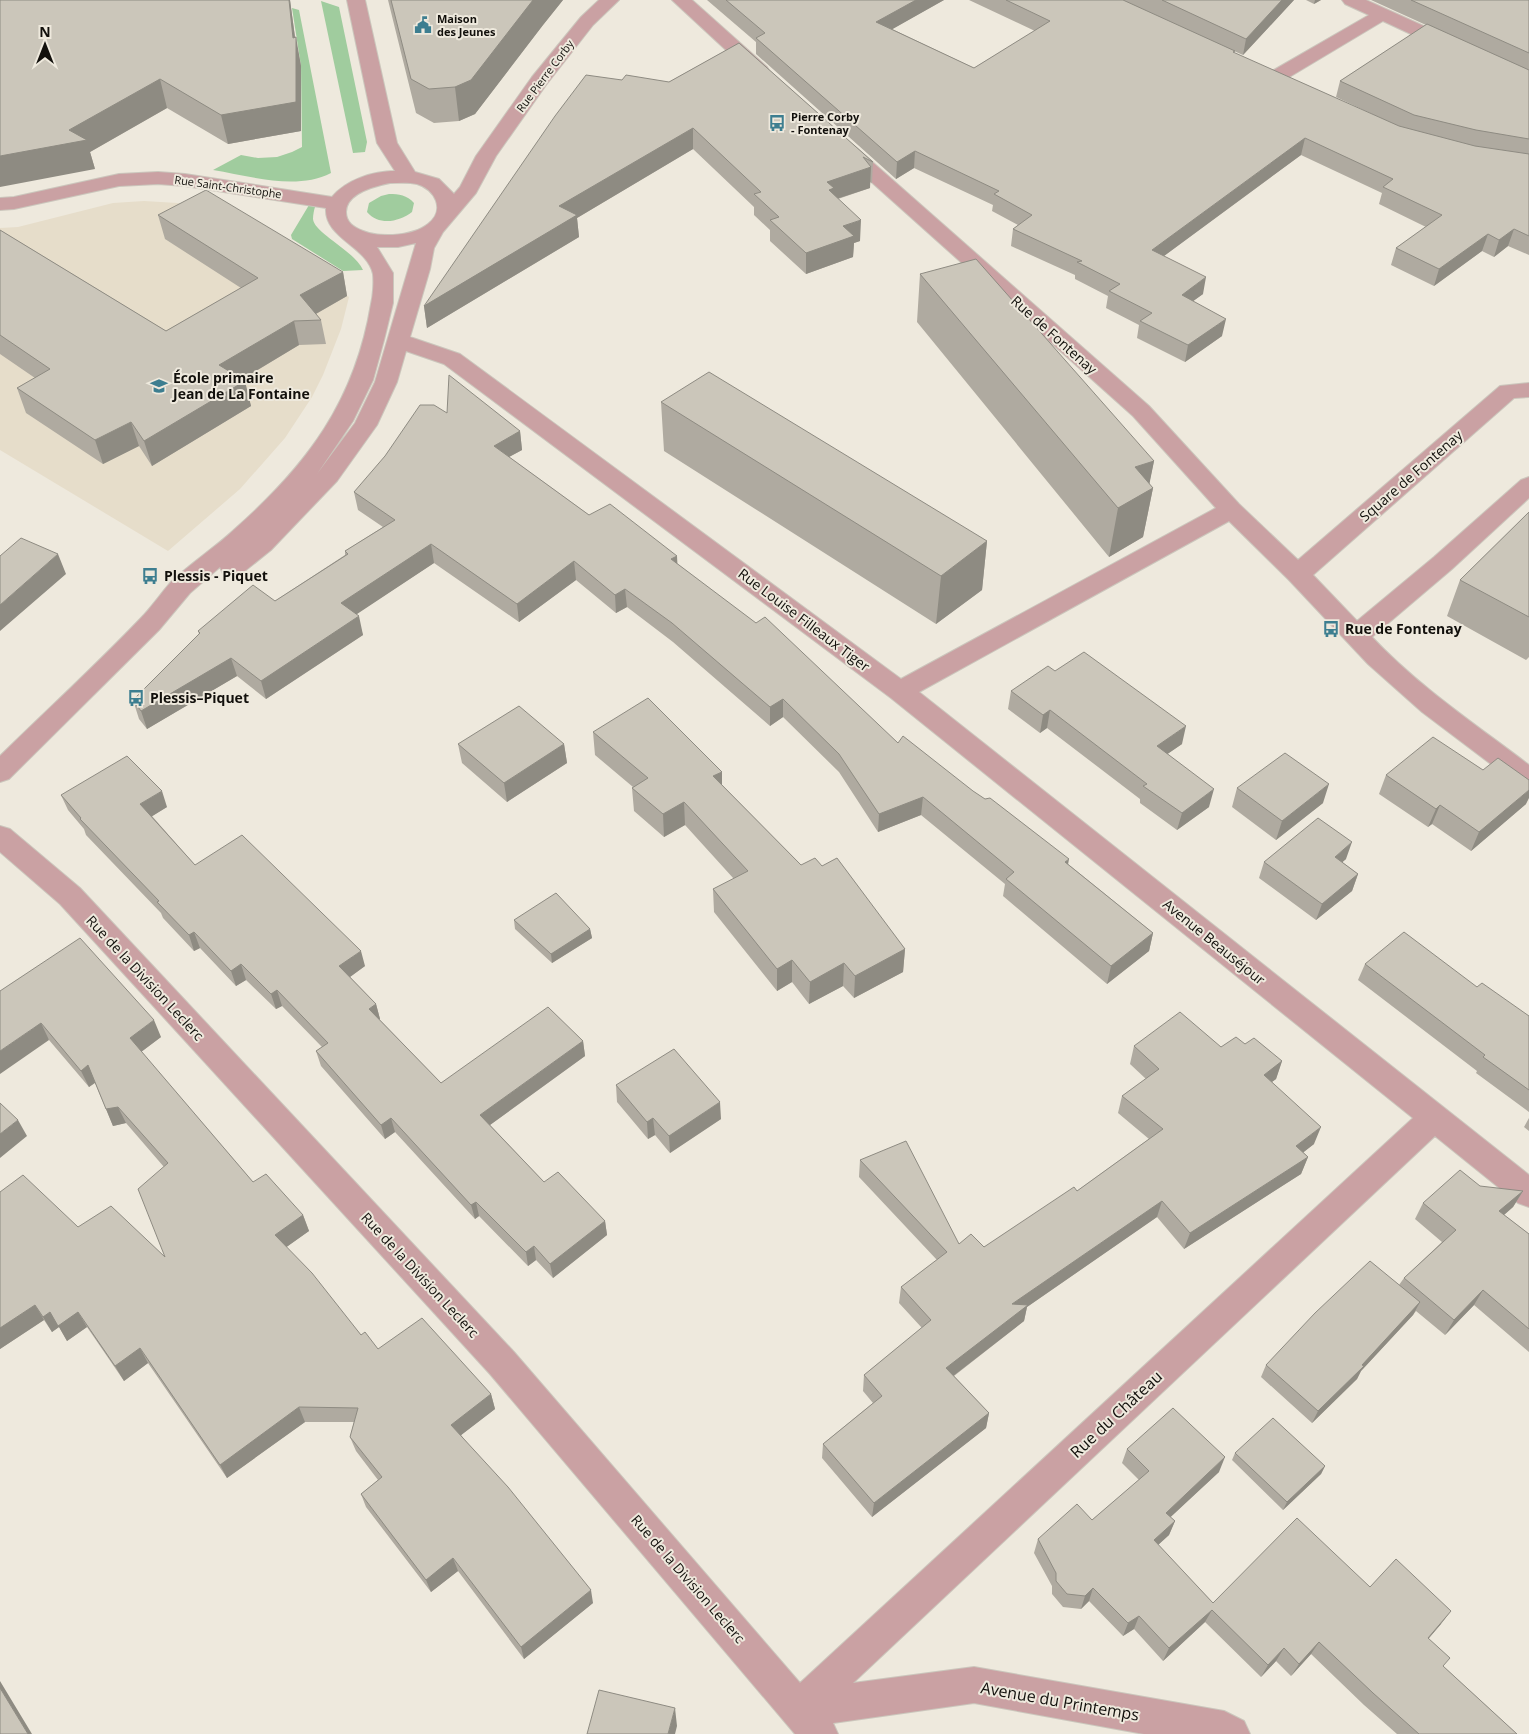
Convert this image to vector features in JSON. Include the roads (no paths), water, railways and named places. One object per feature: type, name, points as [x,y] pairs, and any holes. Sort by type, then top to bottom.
[{"type":"street","points":[[356,0],[387,143],[416,179]]},
{"type":"street","name":"Rue Pierre Corby","points":[[440,224],[469,189],[486,156],[538,81],[587,21],[610,0]]},
{"type":"street","points":[[681,0],[777,87]]},
{"type":"street","points":[[1351,0],[1469,53]]},
{"type":"street","points":[[1256,70],[1282,82],[1383,14]]},
{"type":"street","name":"Rue de Fontenay","points":[[829,133],[1141,411],[1231,510],[1298,574],[1377,658],[1431,705],[1529,779]]},
{"type":"street","points":[[360,185],[387,143]]},
{"type":"street","name":"Rue Pierre Corby","points":[[416,179],[454,173],[486,156]]},
{"type":"street","points":[[0,772],[150,624],[181,587],[245,534],[307,472],[342,421],[362,380],[382,303],[383,273],[368,249],[338,223],[335,213],[337,204],[346,193],[360,185],[390,177],[416,179],[438,187],[447,196],[449,207],[424,248],[420,269],[397,340],[386,382],[366,425],[329,476],[263,544],[199,593],[150,624]]},
{"type":"street","name":"Rue Saint-Christophe","points":[[0,204],[14,203],[119,180],[158,178],[185,180],[337,204]]},
{"type":"street","points":[[346,231],[360,238],[398,241],[418,236],[440,224]]},
{"type":"street","name":"Rue Louise Filleaux Tiger","points":[[397,340],[452,359],[900,691]]},
{"type":"street","name":"Square de Fontenay","points":[[1298,574],[1508,391],[1529,390]]},
{"type":"street","points":[[1356,636],[1443,563],[1529,485]]},
{"type":"street","points":[[900,691],[1231,510]]},
{"type":"street","name":"Avenue Beauséjour","points":[[900,691],[1529,1192]]},
{"type":"street","name":"Rue de la Division Leclerc","points":[[0,836],[70,896],[502,1363],[809,1722]]},
{"type":"street","name":"Rue du Château","points":[[809,1722],[1434,1118]]},
{"type":"street","name":"Avenue du Printemps","points":[[809,1722],[974,1685],[1224,1730],[1231,1734]]},
{"type":"place","name":"Maison des Jeunes","points":[[423,25]]},
{"type":"place","name":"Pierre Corby - Fontenay","points":[[777,123]]},
{"type":"place","name":"École primaire Jean de La Fontaine","points":[[159,386]]},
{"type":"place","name":"Plessis - Piquet","points":[[150,576]]},
{"type":"place","name":"Rue de Fontenay","points":[[1331,629]]},
{"type":"place","name":"Plessis–Piquet","points":[[136,698]]}]
